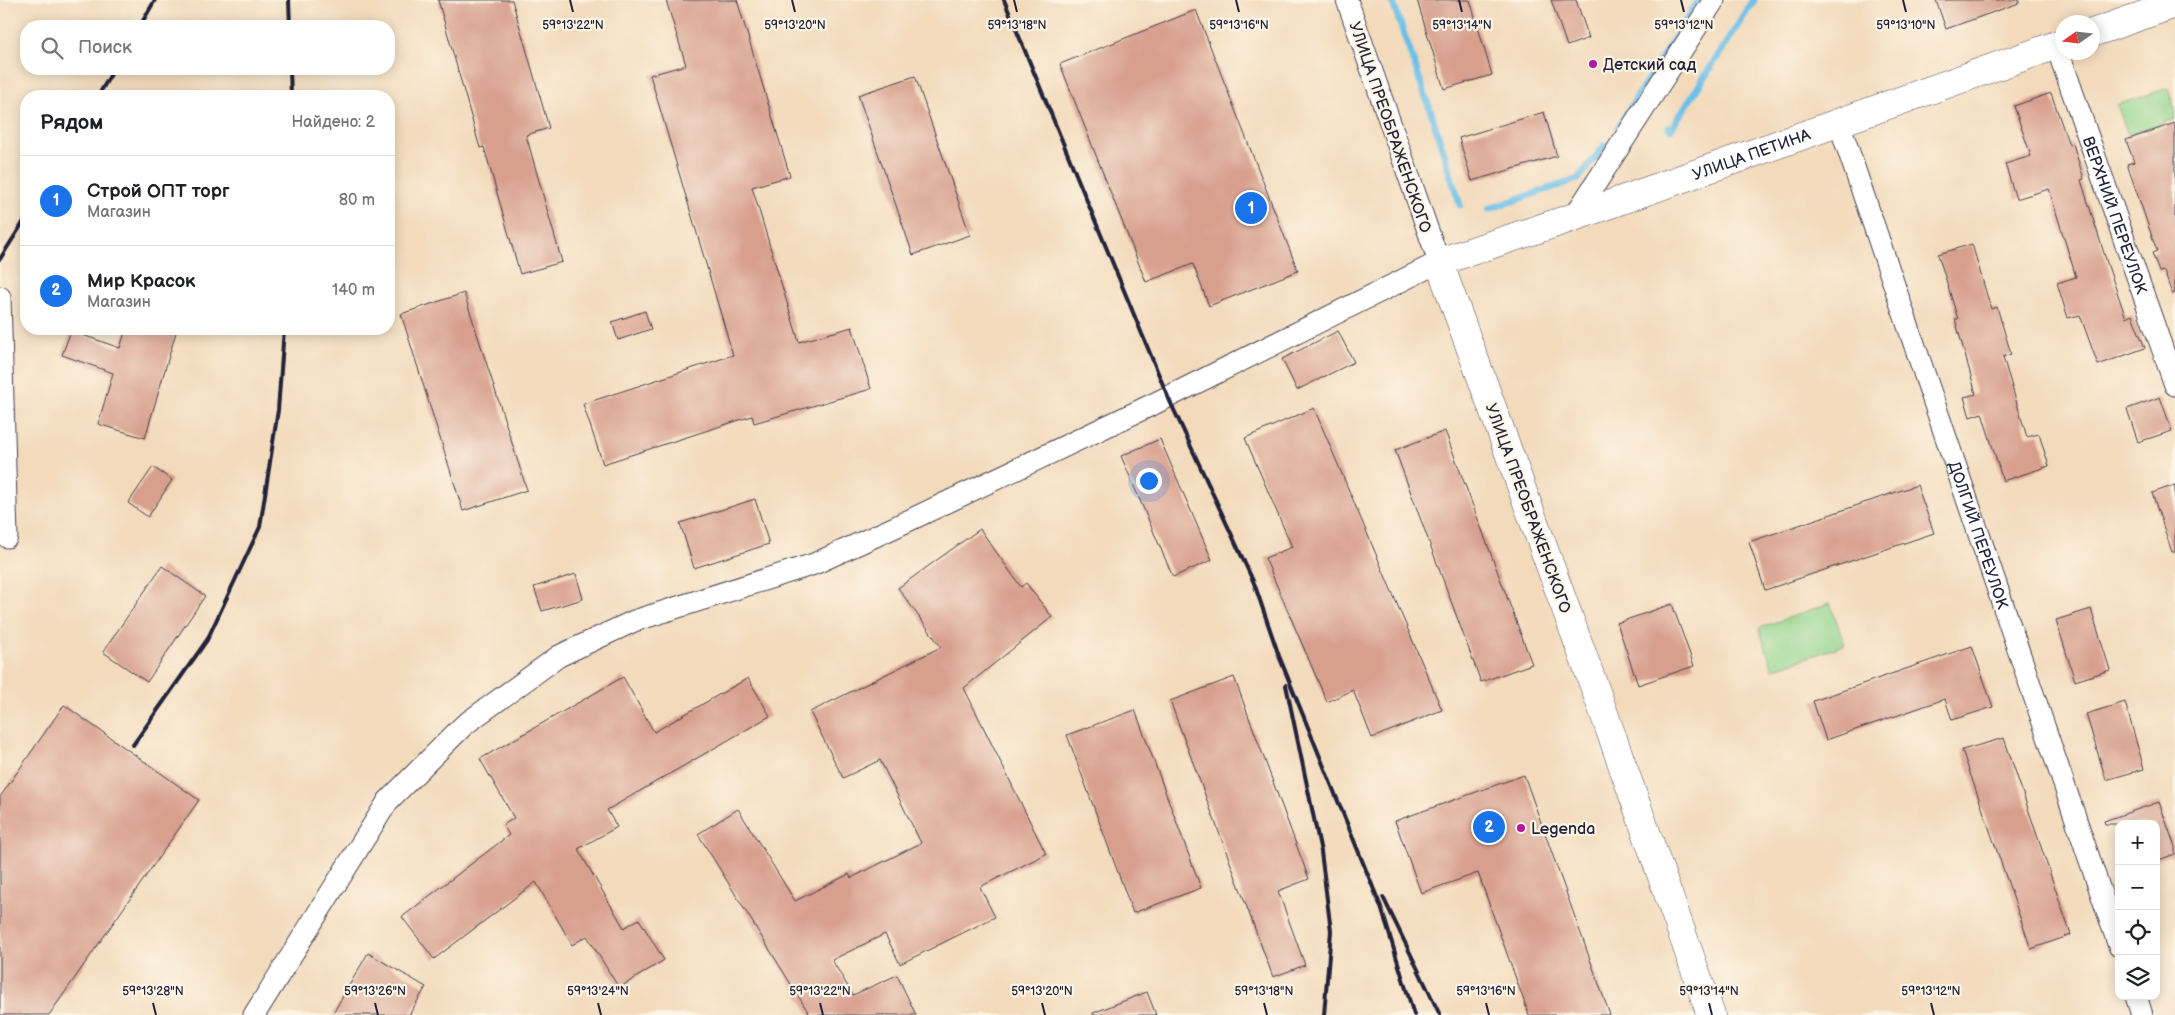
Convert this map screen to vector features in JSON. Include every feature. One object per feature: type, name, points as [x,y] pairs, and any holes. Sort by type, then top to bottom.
[{"type":"street","name":"УЛИЦА ПРЕОБРАЖЕНСКОГО","points":[[1347,0],[1439,262],[1601,704],[1712,1015]]},
{"type":"street","points":[[1574,217],[1714,0]]},
{"type":"street","points":[[2100,30],[2175,4]]},
{"type":"street","name":"УЛИЦА ПЕТИНА","points":[[1439,262],[1574,217],[2055,45]]},
{"type":"street","name":"ВЕРХНИЙ ПЕРЕУЛОК","points":[[2064,60],[2175,385]]},
{"type":"street","name":"ДОЛГИЙ ПЕРЕУЛОК","points":[[1839,123],[2115,934]]},
{"type":"street","points":[[254,1015],[388,801],[464,725],[558,656],[634,621],[814,564],[1168,396],[1439,262]]},
{"type":"street","points":[[0,297],[7,537]]},
{"type":"street","points":[[2137,1000],[2142,1015]]},
{"type":"green space","points":[[2168,88],[2175,109],[2175,119],[2128,135],[2117,105]]},
{"type":"green space","points":[[1830,603],[1845,645],[1773,669],[1759,628]]},
{"type":"building","points":[[438,0],[512,0],[549,128],[526,135],[562,262],[520,274],[484,147],[480,148]]},
{"type":"building","points":[[666,0],[737,0],[790,176],[752,187],[799,342],[852,327],[871,389],[754,423],[752,416],[603,464],[583,404],[733,355],[650,75],[686,65]]},
{"type":"building","points":[[1417,0],[1470,0],[1492,75],[1444,89]]},
{"type":"building","points":[[1551,0],[1576,0],[1589,38],[1567,46]]},
{"type":"building","points":[[1936,0],[2019,0],[2019,3],[1946,29]]},
{"type":"building","points":[[1196,10],[1298,271],[1209,306],[1193,264],[1146,282],[1060,64]]},
{"type":"building","points":[[915,76],[970,235],[913,255],[858,95]]},
{"type":"building","points":[[2051,93],[2069,145],[2073,144],[2084,179],[2081,180],[2126,318],[2132,315],[2145,348],[2098,365],[2080,315],[2068,318],[2057,283],[2076,277],[2049,189],[2016,199],[2005,164],[2031,156],[2014,106]]},
{"type":"building","points":[[1544,112],[1557,156],[1472,181],[1459,138]]},
{"type":"building","points":[[2175,123],[2175,293],[2172,294],[2164,271],[2159,272],[2152,253],[2157,251],[2127,164],[2134,162],[2126,140]]},
{"type":"building","points":[[1972,244],[1991,309],[1997,307],[2011,354],[2003,357],[2027,437],[2039,434],[2049,466],[2003,481],[1982,413],[1970,417],[1964,397],[1976,394],[1955,319],[1958,319],[1938,254]]},
{"type":"building","points":[[464,293],[527,490],[463,511],[401,314]]},
{"type":"building","points":[[645,311],[651,329],[618,340],[612,322]]},
{"type":"building","points":[[1338,331],[1354,362],[1297,390],[1282,359]]},
{"type":"building","points":[[70,335],[83,335],[120,348],[124,335],[175,335],[145,438],[98,424],[113,373],[62,355]]},
{"type":"building","points":[[2160,397],[2172,431],[2138,442],[2127,409]]},
{"type":"building","points":[[1314,408],[1442,710],[1372,738],[1353,690],[1327,702],[1265,558],[1292,547],[1245,438]]},
{"type":"building","points":[[1445,431],[1532,664],[1481,682],[1395,450]]},
{"type":"building","points":[[1160,439],[1212,560],[1173,577],[1121,456]]},
{"type":"building","points":[[153,467],[172,480],[148,517],[128,503]]},
{"type":"building","points":[[1917,485],[1934,533],[1765,590],[1749,542]]},
{"type":"building","points":[[2175,485],[2175,552],[2172,552],[2152,493]]},
{"type":"building","points":[[755,499],[769,544],[694,568],[680,523]]},
{"type":"building","points":[[980,529],[1021,587],[1026,583],[1052,617],[964,688],[1046,854],[980,887],[995,917],[900,964],[885,934],[832,960],[853,995],[897,975],[916,1015],[810,1015],[698,834],[738,809],[795,901],[849,874],[851,878],[921,843],[880,760],[843,778],[810,712],[941,647],[898,588]]},
{"type":"building","points":[[162,566],[205,596],[147,682],[103,652]]},
{"type":"building","points":[[576,574],[583,599],[542,611],[534,587]]},
{"type":"building","points":[[1672,604],[1694,666],[1638,685],[1617,623]]},
{"type":"building","points":[[2091,609],[2110,670],[2075,681],[2056,620]]},
{"type":"building","points":[[1972,646],[1993,707],[1952,720],[1945,699],[1826,740],[1813,701]]},
{"type":"building","points":[[623,677],[654,732],[748,678],[770,716],[607,810],[617,827],[578,849],[624,928],[639,919],[664,960],[619,988],[587,936],[572,945],[536,882],[434,959],[402,917],[509,835],[503,825],[514,818],[480,759]]},
{"type":"building","points":[[1234,677],[1309,879],[1278,891],[1305,965],[1273,977],[1170,701]]},
{"type":"building","points":[[2125,702],[2144,769],[2106,780],[2086,714]]},
{"type":"building","points":[[64,705],[199,800],[49,1015],[0,1015],[0,797]]},
{"type":"building","points":[[1135,710],[1201,888],[1133,913],[1067,735]]},
{"type":"building","points":[[2004,738],[2071,935],[2031,949],[1962,750]]},
{"type":"building","points":[[1524,775],[1610,1015],[1529,1015],[1478,873],[1421,893],[1395,821]]},
{"type":"building","points":[[2159,802],[2175,847],[2175,854],[2160,860],[2160,820],[2115,820],[2115,824],[2105,824],[2104,821]]},
{"type":"building","points":[[368,953],[426,987],[409,1015],[332,1015]]},
{"type":"building","points":[[1147,992],[1156,1015],[1093,1015],[1093,1013]]},
{"type":"waterway","points":[[1392,0],[1431,112],[1460,205]]},
{"type":"waterway","points":[[1618,127],[1699,0]]},
{"type":"waterway","points":[[1669,128],[1671,129],[1754,0]]},
{"type":"waterway","points":[[1489,209],[1578,179],[1605,145]]},
{"type":"railway","points":[[143,20],[155,0]]},
{"type":"railway","points":[[289,0],[290,20]]},
{"type":"railway","points":[[1004,0],[1168,397],[1254,583],[1279,656],[1381,907],[1414,1015]]},
{"type":"railway","points":[[102,90],[110,75]]},
{"type":"railway","points":[[290,75],[291,90]]},
{"type":"railway","points":[[0,259],[20,227]]},
{"type":"railway","points":[[133,745],[207,640],[260,527],[278,410],[284,335]]},
{"type":"railway","points":[[1286,685],[1321,852],[1331,931],[1324,1015]]},
{"type":"railway","points":[[1383,897],[1440,1015]]},
{"type":"place","name":"Детский сад","points":[[1593,64]]},
{"type":"place","name":"Строй ОПТ торг","points":[[1251,208]]},
{"type":"place","name":"Мир Красок","points":[[1489,827]]},
{"type":"place","name":"Legenda","points":[[1521,828]]}]
